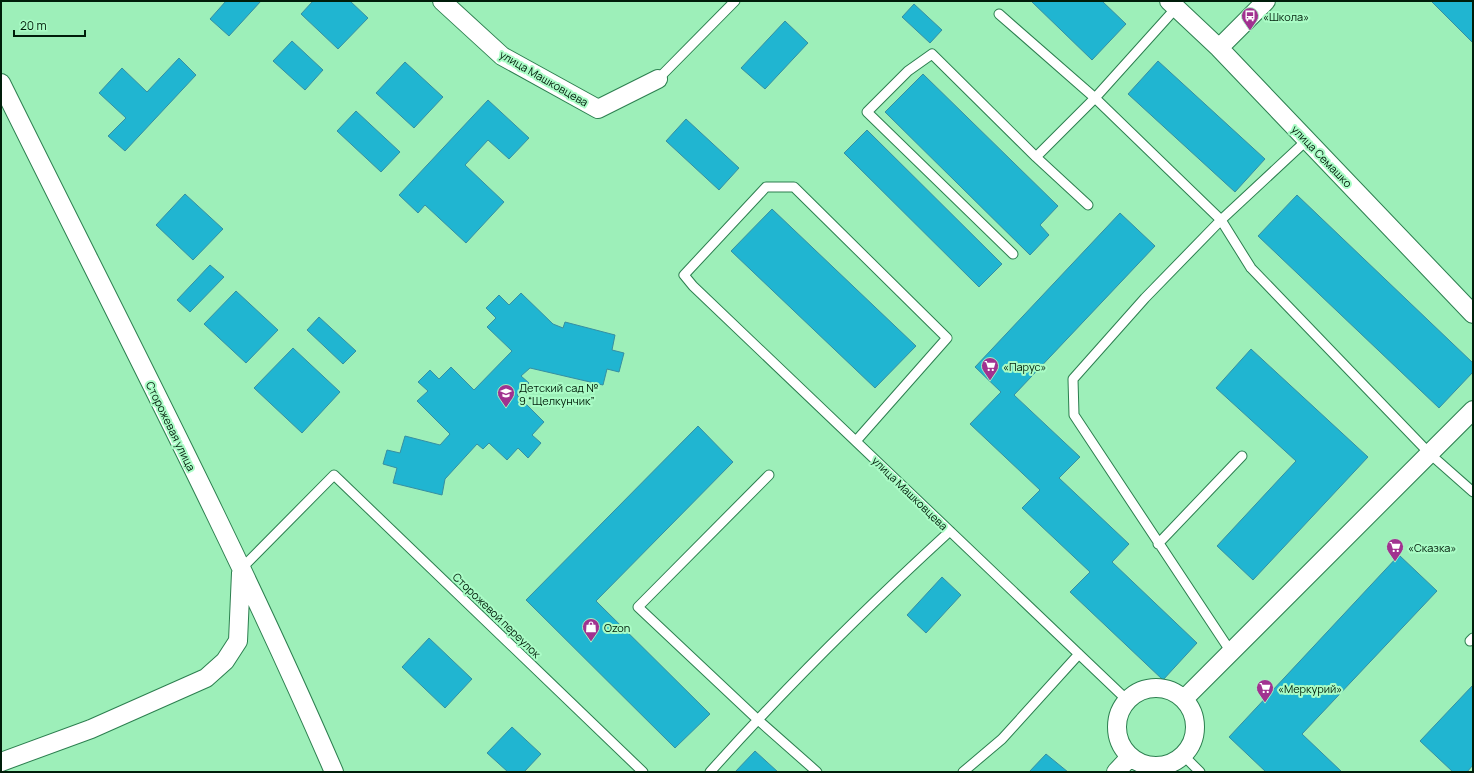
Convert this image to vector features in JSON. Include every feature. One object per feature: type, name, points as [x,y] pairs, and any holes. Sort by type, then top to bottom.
[{"type":"street","name":"улица Машковцева","points":[[442,1],[502,56],[598,109],[658,79]]},
{"type":"street","points":[[1219,48],[1266,1]]},
{"type":"street","name":"улица Семашко","points":[[1172,5],[1219,48],[1473,314]]},
{"type":"street","name":"Сторожевая улица","points":[[1,83],[241,569],[334,772]]},
{"type":"street","points":[[1184,699],[1473,410]]},
{"type":"street","points":[[1,762],[91,729],[206,678],[224,662],[238,641],[241,569]]},
{"type":"street","points":[[1149,688],[1162,688],[1174,692],[1184,699],[1191,710],[1195,728],[1191,745],[1183,755],[1174,762],[1163,766],[1151,766],[1140,763],[1130,757],[1122,748],[1117,736],[1116,723],[1120,711],[1127,700],[1137,692],[1149,688]]},
{"type":"street","points":[[1116,772],[1130,757]]},
{"type":"lane","points":[[658,79],[734,1]]},
{"type":"lane","points":[[1036,157],[1096,98],[1172,5]]},
{"type":"lane","points":[[999,14],[1096,98],[1221,220],[1251,268],[1430,454],[1473,492]]},
{"type":"lane","points":[[1013,254],[867,112],[908,71],[932,54],[1036,157],[1088,205]]},
{"type":"lane","points":[[1231,652],[1158,544],[1074,415],[1073,379],[1145,298],[1221,220],[1307,140]]},
{"type":"lane","name":"улица Машковцева","points":[[856,441],[947,338],[794,187],[766,187],[684,275],[693,286],[1127,700]]},
{"type":"lane","points":[[1158,544],[1242,456]]},
{"type":"lane","name":"Сторожевой переулок","points":[[241,569],[334,475],[643,772]]},
{"type":"lane","points":[[769,475],[638,606],[757,719],[817,772]]},
{"type":"lane","points":[[710,772],[757,719],[870,605],[950,531]]},
{"type":"lane","points":[[962,772],[1002,739],[1079,654]]},
{"type":"lane","points":[[1183,755],[1200,772]]},
{"type":"building","points":[[226,1],[261,1],[229,36],[210,19]]},
{"type":"building","points":[[313,1],[350,1],[368,18],[338,49],[301,14]]},
{"type":"building","points":[[1031,1],[1102,1],[1126,24],[1092,60]]},
{"type":"building","points":[[1431,1],[1473,1],[1473,43]]},
{"type":"building","points":[[914,4],[942,30],[930,43],[902,17]]},
{"type":"building","points":[[785,21],[808,43],[765,89],[741,68]]},
{"type":"building","points":[[292,41],[323,70],[305,90],[273,61]]},
{"type":"building","points":[[179,58],[196,75],[125,151],[108,136],[126,118],[99,93],[122,68],[147,92]]},
{"type":"building","points":[[1158,61],[1265,159],[1235,192],[1128,94]]},
{"type":"building","points":[[405,62],[443,97],[414,128],[376,93]]},
{"type":"building","points":[[923,74],[1058,206],[1040,225],[1049,235],[1030,255],[885,112]]},
{"type":"building","points":[[488,100],[529,138],[509,159],[488,140],[465,165],[504,202],[466,243],[425,205],[418,213],[399,195]]},
{"type":"building","points":[[356,111],[400,152],[381,172],[337,131]]},
{"type":"building","points":[[686,119],[739,168],[719,190],[666,141]]},
{"type":"building","points":[[867,130],[1002,264],[979,287],[844,153]]},
{"type":"building","points":[[185,194],[223,229],[193,260],[156,225]]},
{"type":"building","points":[[1297,195],[1473,363],[1473,372],[1439,408],[1258,236]]},
{"type":"building","points":[[772,209],[916,346],[875,388],[731,251]]},
{"type":"building","points":[[1120,213],[1155,246],[1014,395],[1080,457],[1059,478],[1129,544],[1112,562],[1197,643],[1163,680],[1070,592],[1090,572],[1022,508],[1040,490],[970,424],[1001,392],[975,367]]},
{"type":"building","points":[[210,265],[224,277],[190,312],[177,300]]},
{"type":"building","points":[[236,291],[278,330],[246,363],[204,324]]},
{"type":"building","points":[[521,293],[553,324],[563,328],[565,322],[615,335],[612,350],[624,353],[619,372],[607,369],[603,385],[530,368],[521,376],[529,383],[517,395],[544,422],[532,435],[541,443],[528,458],[518,448],[507,460],[489,443],[483,449],[477,444],[445,479],[442,495],[393,483],[397,468],[383,464],[387,450],[400,453],[405,436],[440,445],[450,434],[417,401],[428,391],[418,382],[430,370],[439,379],[451,367],[474,390],[512,351],[487,327],[496,318],[486,308],[499,295],[509,305]]},
{"type":"building","points":[[319,317],[356,351],[343,364],[307,330]]},
{"type":"building","points":[[293,348],[340,392],[302,433],[254,388]]},
{"type":"building","points":[[1251,349],[1368,457],[1253,580],[1217,546],[1296,461],[1216,388]]},
{"type":"building","points":[[698,426],[733,462],[596,601],[710,714],[675,748],[526,600]]},
{"type":"building","points":[[1399,555],[1437,591],[1302,734],[1342,772],[1266,772],[1229,737]]},
{"type":"building","points":[[942,577],[961,595],[926,633],[907,615]]},
{"type":"building","points":[[429,638],[472,679],[445,708],[402,667]]},
{"type":"building","points":[[1473,685],[1473,765],[1467,772],[1453,772],[1420,741]]},
{"type":"building","points":[[512,727],[541,754],[524,772],[508,772],[487,753]]},
{"type":"building","points":[[755,751],[778,772],[735,772]]},
{"type":"building","points":[[1046,754],[1068,772],[1029,772]]},
{"type":"place","name":"«Школа»","points":[[1250,31]]},
{"type":"place","name":"«Парус»","points":[[990,381]]},
{"type":"place","name":"Детский сад № 9 “Щелкунчик”","points":[[506,408]]},
{"type":"place","name":"«Сказка»","points":[[1395,562]]},
{"type":"place","name":"Ozon","points":[[591,642]]},
{"type":"place","name":"«Меркурий»","points":[[1265,703]]}]
